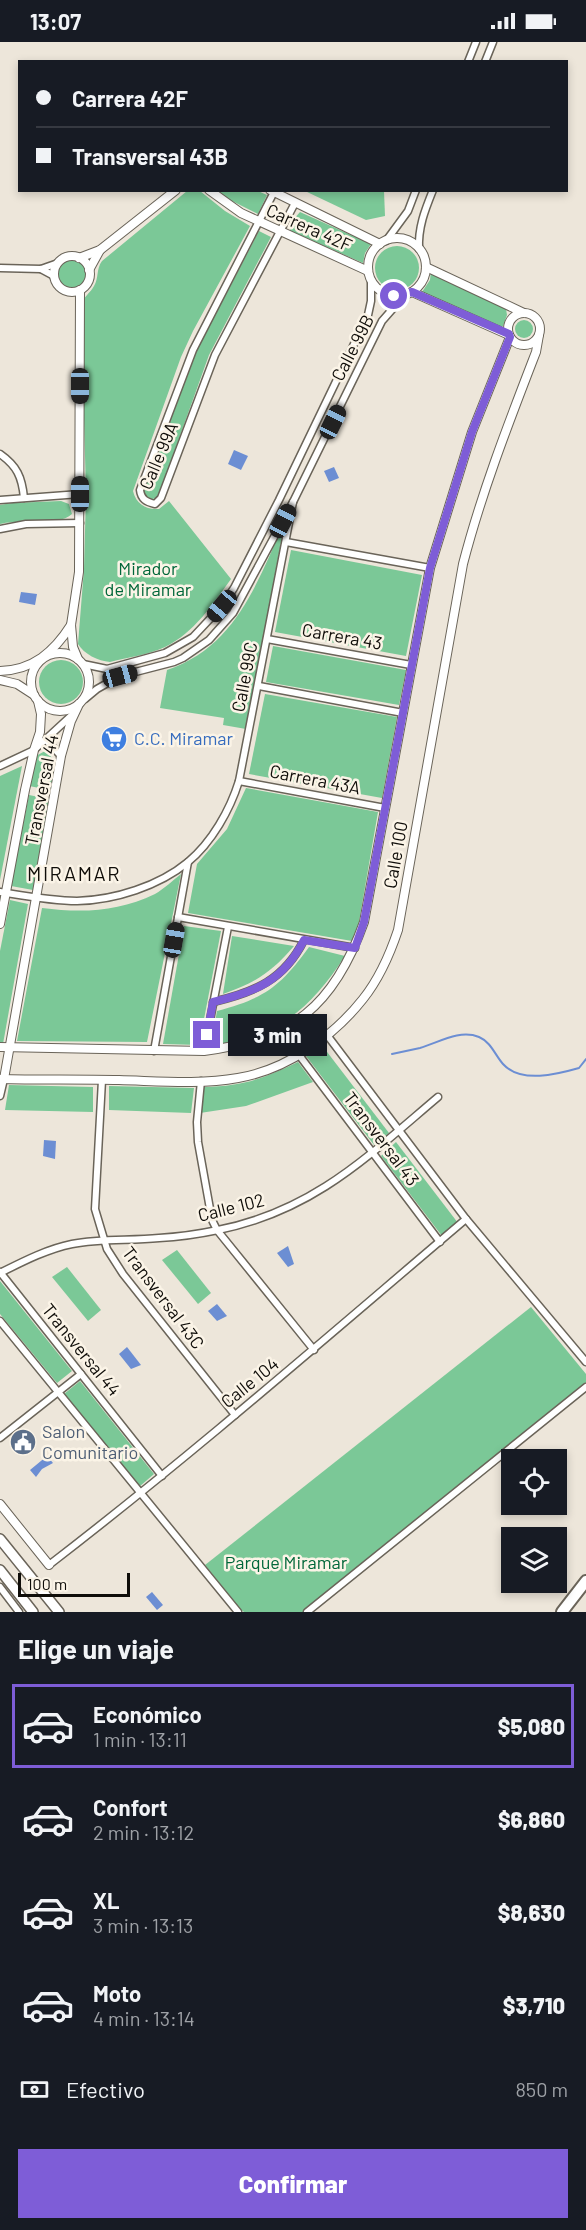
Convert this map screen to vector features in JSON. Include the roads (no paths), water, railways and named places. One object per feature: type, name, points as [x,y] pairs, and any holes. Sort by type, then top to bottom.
[{"type":"highway","points":[[562,1612],[586,1581]]},
{"type":"main road","points":[[0,1539],[59,1612]]},
{"type":"main road","points":[[0,1570],[33,1612]]},
{"type":"street","points":[[469,60],[476,42]]},
{"type":"street","points":[[486,60],[493,42]]},
{"type":"street","points":[[0,268],[41,269],[68,257],[79,258],[100,250],[173,192]]},
{"type":"street","name":"Carrera 42F","points":[[211,192],[228,206],[259,222],[368,271]]},
{"type":"street","name":"Calle 99A","points":[[272,192],[259,222],[193,350],[140,490],[145,501],[154,504],[161,498],[215,355],[295,203]]},
{"type":"street","name":"Carrera 42F","points":[[274,192],[383,242]]},
{"type":"street","points":[[383,242],[404,239],[419,249],[424,257],[425,277],[420,286],[408,294],[394,296],[384,294],[376,288],[368,271],[373,251],[408,211],[415,192]]},
{"type":"street","points":[[419,249],[418,235],[422,216],[432,192]]},
{"type":"street","points":[[76,291],[88,282],[89,270],[100,250]]},
{"type":"street","points":[[79,258],[89,270]]},
{"type":"street","points":[[54,276],[58,263]]},
{"type":"street","points":[[408,294],[509,336],[516,343],[525,345],[533,342],[539,335],[539,325],[534,317],[426,267]]},
{"type":"street","points":[[0,680],[17,684],[51,710],[58,711],[73,708],[82,701],[89,684],[89,677],[73,647],[71,625],[79,572],[80,300],[76,291],[59,286],[54,276],[41,269]]},
{"type":"street","name":"Calle 99B","points":[[80,662],[107,669],[165,653],[193,637],[222,606],[234,588],[279,500],[368,315],[371,280]]},
{"type":"street","name":"Calle 99B","points":[[82,701],[97,688],[120,676],[183,658],[216,633],[244,596],[382,321],[408,294]]},
{"type":"street","points":[[509,336],[508,326],[512,318],[524,313]]},
{"type":"street","name":"Calle 100","points":[[2,1079],[201,1081],[239,1078],[273,1068],[298,1055],[327,1035],[364,999],[389,956],[398,930],[463,564],[483,493],[536,352],[539,335]]},
{"type":"street","name":"Calle 100","points":[[4,1047],[154,1051],[204,1051],[233,1048],[256,1042],[288,1028],[307,1014],[342,973],[355,948],[364,922],[430,568],[470,439],[509,336]]},
{"type":"street","points":[[0,454],[21,477],[24,498]]},
{"type":"street","points":[[0,500],[80,494]]},
{"type":"street","name":"Calle 99C","points":[[3,893],[80,901],[125,894],[153,883],[188,862],[220,823],[239,781],[293,502]]},
{"type":"street","points":[[0,529],[26,524],[80,523]]},
{"type":"street","points":[[286,542],[430,568]]},
{"type":"street","points":[[37,699],[31,683],[33,674],[71,625]]},
{"type":"street","name":"Carrera 43","points":[[267,639],[411,665]]},
{"type":"street","points":[[0,671],[16,670],[62,653],[80,662]]},
{"type":"street","points":[[259,686],[403,713]]},
{"type":"street","name":"Transversal 44","points":[[0,924],[3,893],[34,750],[41,728],[37,699]]},
{"type":"street","name":"Transversal 44","points":[[0,1096],[4,1047],[36,898],[61,756],[75,713],[82,701]]},
{"type":"street","points":[[0,766],[34,750],[75,713]]},
{"type":"street","points":[[46,740],[61,756]]},
{"type":"street","name":"Carrera 43A","points":[[239,781],[385,808]]},
{"type":"street","points":[[154,1051],[188,862]]},
{"type":"street","points":[[178,917],[355,948]]},
{"type":"street","points":[[204,1051],[228,927]]},
{"type":"street","points":[[213,1002],[239,996],[271,981],[288,966],[304,940]]},
{"type":"street","name":"Transversal 43","points":[[327,1035],[466,1219],[586,1362]]},
{"type":"street","name":"Transversal 43","points":[[298,1055],[440,1242]]},
{"type":"street","name":"Transversal 43C","points":[[102,1080],[95,1209],[103,1239],[123,1274],[235,1415]]},
{"type":"street","points":[[201,1081],[197,1122],[198,1142],[212,1220],[217,1230],[314,1350]]},
{"type":"street","name":"Calle 102","points":[[0,1273],[25,1260],[70,1244],[103,1239],[159,1238],[217,1230],[259,1219],[313,1195],[340,1179],[438,1097]]},
{"type":"street","name":"Calle 104","points":[[49,1566],[141,1494],[314,1350],[466,1219]]},
{"type":"street","name":"Transversal 44","points":[[0,1273],[162,1476]]},
{"type":"street","points":[[0,1321],[238,1612]]},
{"type":"street","points":[[0,1438],[81,1374]]},
{"type":"street","points":[[308,1612],[586,1387]]},
{"type":"street","points":[[0,1504],[49,1566]]},
{"type":"street","points":[[0,1587],[19,1612]]},
{"type":"water","points":[[234,450],[248,456],[241,470],[228,464]]},
{"type":"water","points":[[334,467],[339,478],[329,482],[324,471]]},
{"type":"water","points":[[21,592],[37,594],[35,605],[19,602]]},
{"type":"water","points":[[44,1140],[56,1141],[55,1159],[43,1156]]},
{"type":"water","points":[[288,1246],[294,1264],[288,1267],[277,1253]]},
{"type":"water","points":[[217,1304],[227,1316],[217,1321],[208,1311]]},
{"type":"water","points":[[127,1347],[141,1365],[131,1369],[119,1354]]},
{"type":"water","points":[[47,1456],[53,1463],[42,1469],[36,1477],[30,1470]]},
{"type":"water","points":[[152,1592],[163,1605],[157,1610],[146,1597]]},
{"type":"waterway","points":[[392,1054],[420,1048],[456,1036],[471,1035],[483,1039],[490,1045],[503,1064],[511,1070],[529,1076],[561,1073],[579,1068],[586,1059]]},
{"type":"place","name":"C.C. Miramar","points":[[114,739]]},
{"type":"place","name":"Salon Comunitario","points":[[23,1442]]},
{"type":"district","name":"MIRAMAR","points":[[74,874]]},
{"type":"park label","name":"Mirador de Miramar","points":[[148,579]]},
{"type":"park label","name":"Parque Miramar","points":[[286,1563]]}]
